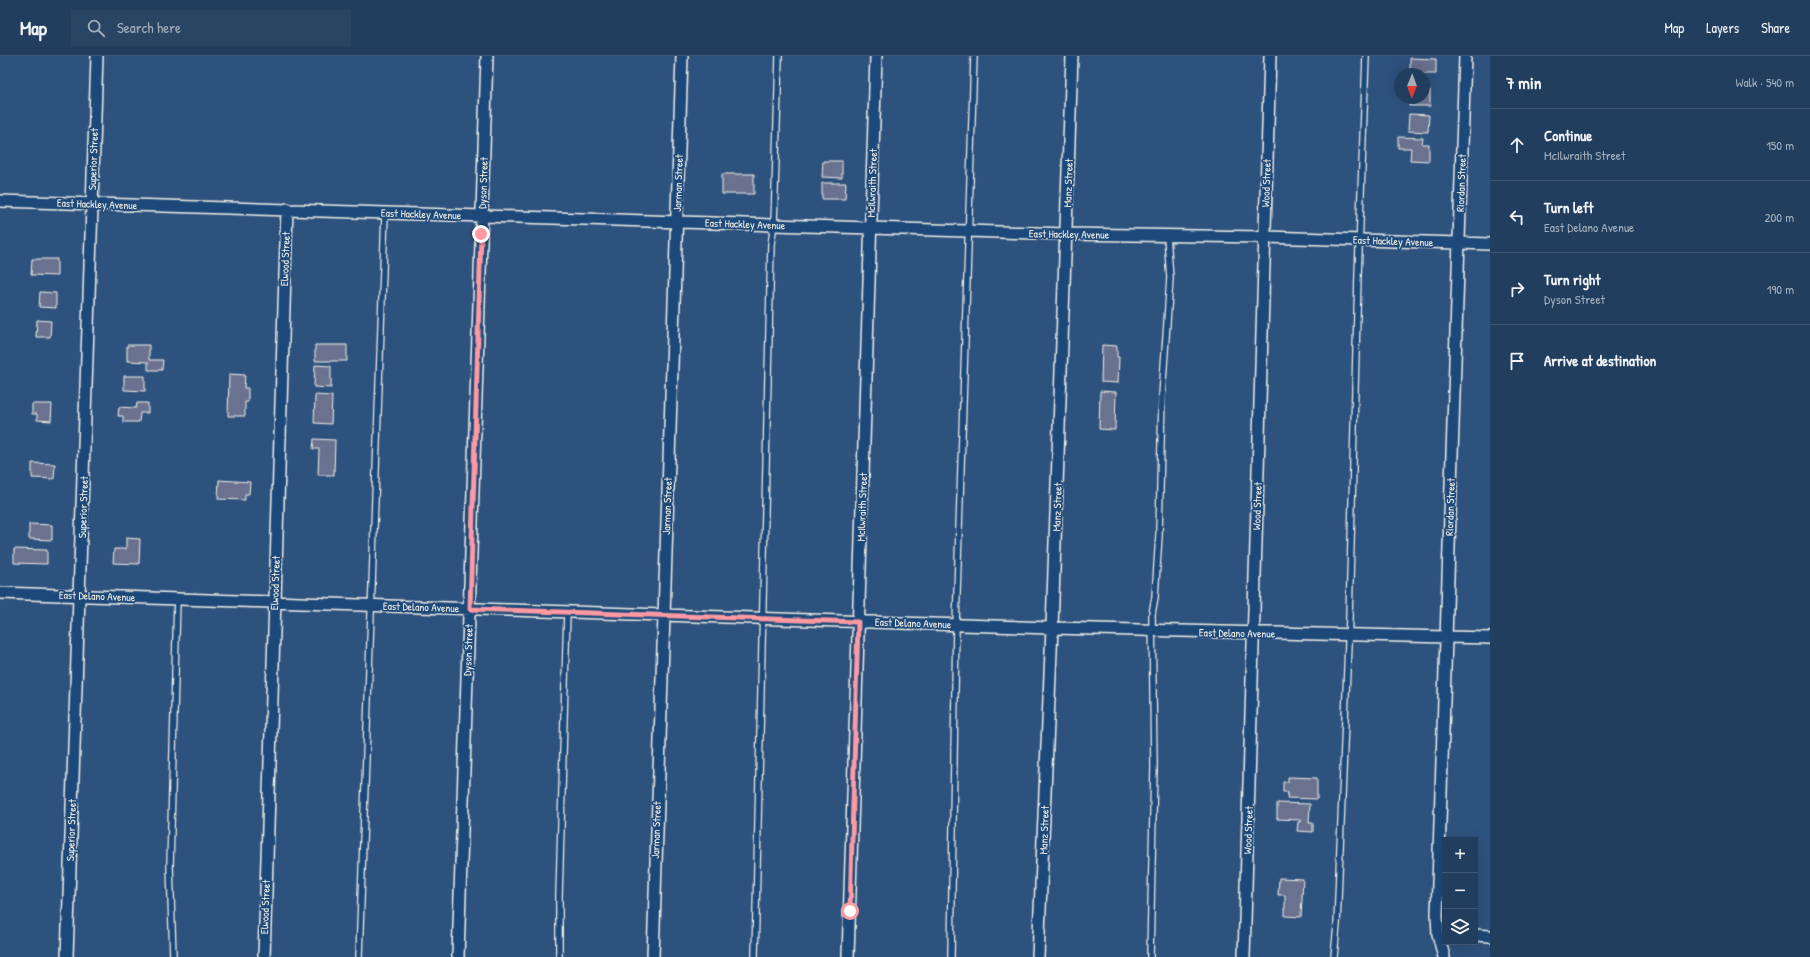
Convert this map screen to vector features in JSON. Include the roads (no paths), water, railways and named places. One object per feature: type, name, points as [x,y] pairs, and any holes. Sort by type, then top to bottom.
[{"type":"street","name":"Superior Street","points":[[67,957],[97,56]]},
{"type":"street","name":"Dyson Street","points":[[458,957],[487,56]]},
{"type":"street","name":"Jarman Street","points":[[653,957],[682,56]]},
{"type":"street","name":"McIlwraith Street","points":[[848,957],[876,56]]},
{"type":"street","name":"Manz Street","points":[[1038,957],[1052,628],[1072,56]]},
{"type":"street","name":"Wood Street","points":[[1244,957],[1270,56]]},
{"type":"street","name":"Riordan Street","points":[[1444,957],[1441,934],[1446,637],[1465,56]]},
{"type":"street","name":"East Hackley Avenue","points":[[0,201],[968,232],[1264,237],[1490,244]]},
{"type":"street","name":"Elwood Street","points":[[264,957],[286,209]]},
{"type":"street","name":"East Delano Avenue","points":[[0,593],[1052,628],[1490,638]]},
{"type":"street","points":[[1478,935],[1490,936]]},
{"type":"lane","points":[[755,957],[771,244],[774,225],[779,56]]},
{"type":"lane","points":[[950,957],[956,625],[974,56]]},
{"type":"lane","points":[[1334,957],[1337,925],[1348,635],[1366,56]]},
{"type":"lane","points":[[359,957],[385,213]]},
{"type":"lane","points":[[1150,957],[1154,759],[1152,614],[1155,597],[1159,535],[1162,396],[1170,278],[1167,236]]},
{"type":"lane","points":[[173,957],[170,866],[177,598]]},
{"type":"lane","points":[[559,957],[559,897],[567,612]]}]
